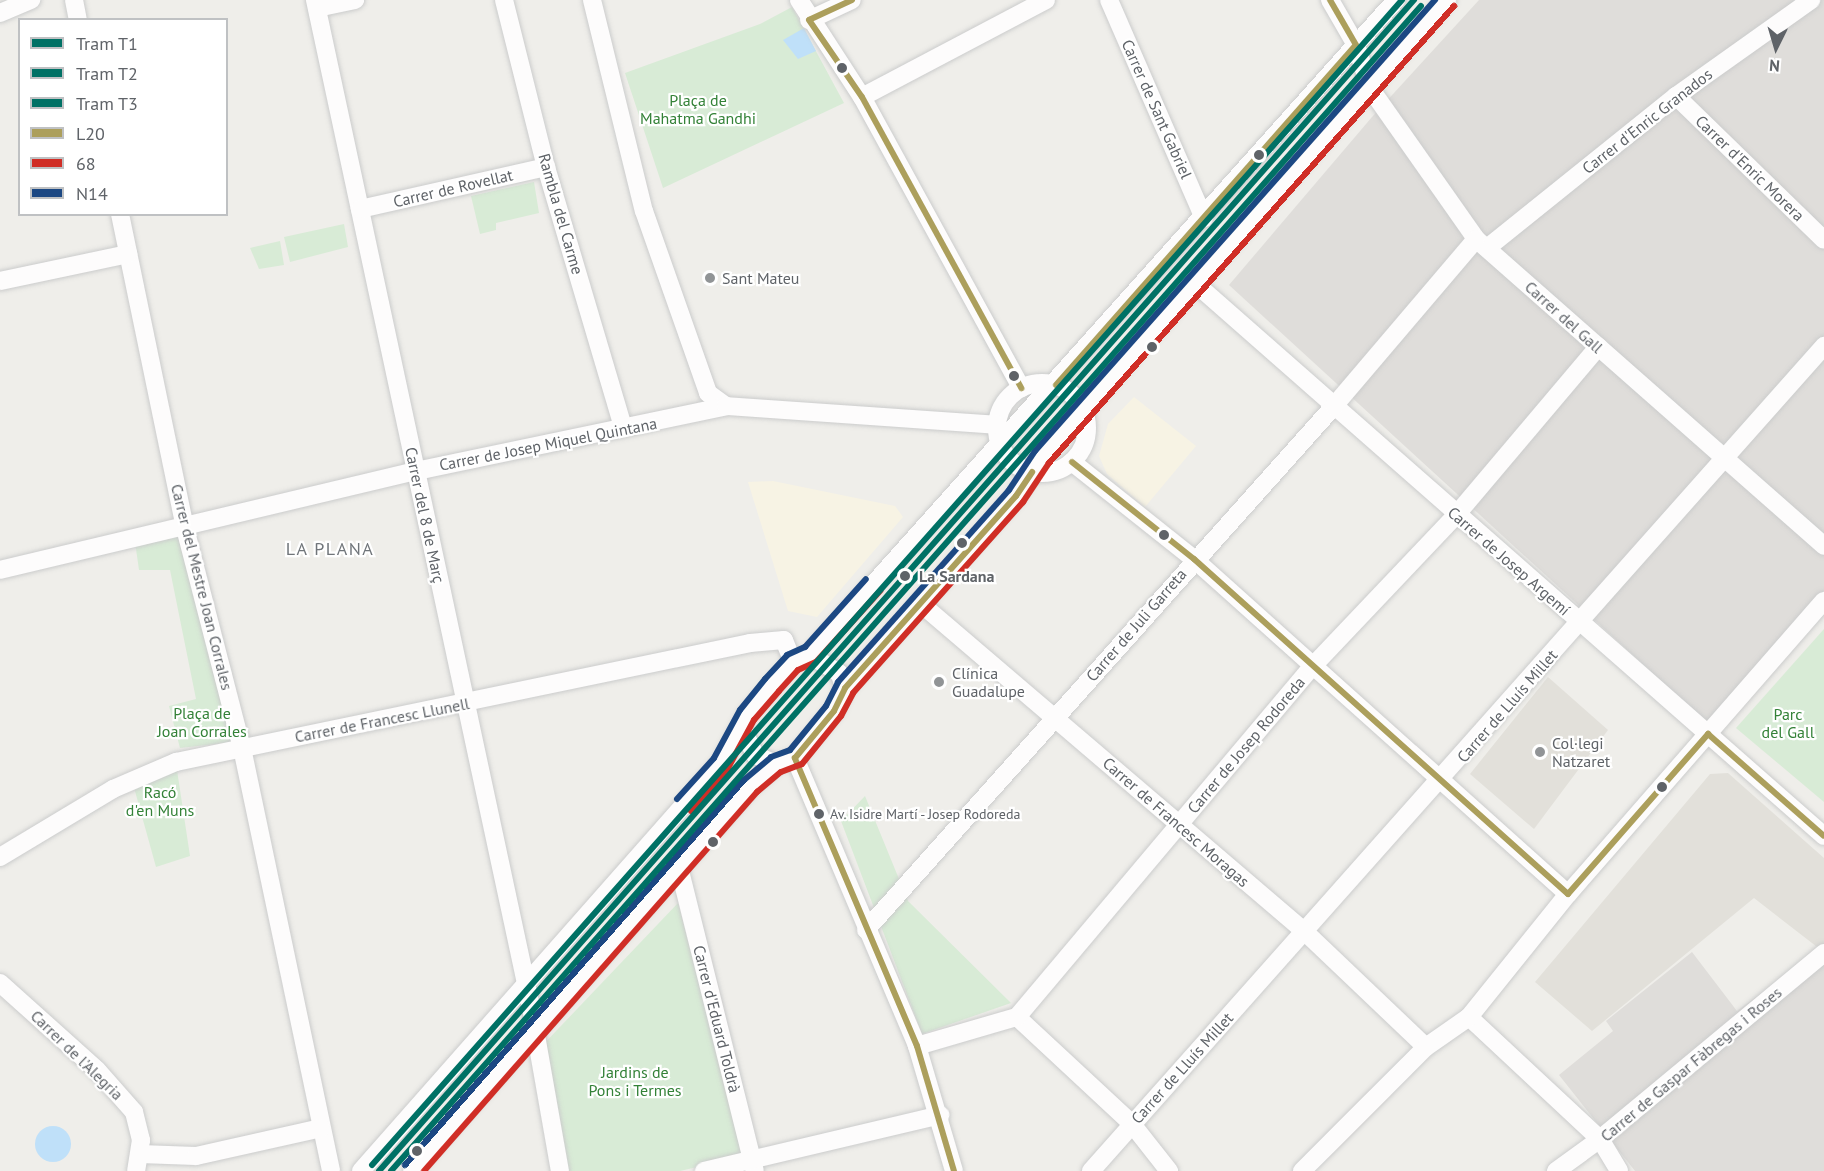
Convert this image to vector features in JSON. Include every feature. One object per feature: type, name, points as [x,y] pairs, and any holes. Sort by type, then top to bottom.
[{"type":"street","points":[[0,13],[31,0]]},
{"type":"street","points":[[74,0],[78,18]]},
{"type":"street","points":[[316,4],[355,0]]},
{"type":"street","name":"Rambla del Carme","points":[[504,0],[546,167],[623,427]]},
{"type":"street","points":[[592,0],[644,211],[708,393],[726,406]]},
{"type":"street","points":[[799,0],[809,20],[862,97],[1021,388]]},
{"type":"street","points":[[809,20],[852,0]]},
{"type":"street","points":[[862,97],[1046,0]]},
{"type":"street","name":"Carrer de Sant Gabriel","points":[[1109,0],[1204,218]]},
{"type":"street","name":"Carrer del Gall","points":[[1330,0],[1356,45],[1370,88],[1482,244],[1824,546]]},
{"type":"street","points":[[361,1171],[721,763],[742,728],[793,662],[810,655],[1056,385],[1396,0]]},
{"type":"street","points":[[412,1171],[679,867],[776,764],[795,758],[834,711],[844,688],[1084,411],[1447,0]]},
{"type":"street","name":"Carrer d'Enric Granados","points":[[1482,244],[1676,96],[1811,0]]},
{"type":"street","name":"Carrer del 8 de Març","points":[[316,4],[535,1030],[560,1171]]},
{"type":"street","name":"Carrer d'Enric Morera","points":[[1676,96],[1824,240]]},
{"type":"street","name":"Carrer de Rovellat","points":[[360,209],[546,167]]},
{"type":"street","name":"Carrer del Mestre Joan Corrales","points":[[120,216],[185,528],[242,747],[331,1171]]},
{"type":"street","name":"Carrer de Juli Garreta","points":[[866,930],[1194,559],[1482,244]]},
{"type":"street","points":[[0,281],[128,255]]},
{"type":"street","name":"Carrer de Josep Argemí","points":[[1196,284],[1824,836]]},
{"type":"street","name":"Carrer de Lluís Millet","points":[[1091,1171],[1304,931],[1443,779],[1824,346]]},
{"type":"street","name":"Carrer de Josep Rodoreda","points":[[1017,1017],[1312,667],[1457,514],[1598,347]]},
{"type":"street","points":[[1038,382],[1056,385],[1077,398],[1084,411],[1086,438],[1072,462],[1054,472],[1032,472],[1019,466],[1000,445],[997,425],[1004,402],[1021,388],[1038,382]]},
{"type":"street","name":"Carrer de Josep Miquel Quintana","points":[[0,570],[185,528],[416,471],[726,406],[997,425]]},
{"type":"street","points":[[1072,462],[1194,559],[1312,667],[1443,779],[1568,894]]},
{"type":"street","points":[[1302,1171],[1426,1047],[1469,1017],[1568,894],[1824,601]]},
{"type":"street","name":"Carrer de Francesc Moragas","points":[[920,603],[1304,931],[1426,1047]]},
{"type":"street","name":"Carrer de Francesc Llunell","points":[[0,857],[113,789],[176,762],[784,640],[793,662]]},
{"type":"street","points":[[810,655],[839,674],[844,688]]},
{"type":"street","points":[[742,728],[756,755],[776,764]]},
{"type":"street","points":[[795,758],[917,1046],[940,1115],[954,1171]]},
{"type":"street","name":"Carrer d'Eduard Toldrà","points":[[679,867],[754,1166]]},
{"type":"street","name":"Carrer de Gaspar Fàbregas i Roses","points":[[1556,1171],[1600,1140],[1824,953]]},
{"type":"street","name":"Carrer de l'Alegria","points":[[0,983],[124,1098],[139,1127],[138,1163]]},
{"type":"street","points":[[917,1046],[1017,1017],[1132,1124],[1169,1171]]},
{"type":"street","points":[[1469,1017],[1600,1140],[1619,1171]]},
{"type":"street","points":[[704,1171],[754,1166],[940,1115]]},
{"type":"street","points":[[138,1163],[196,1156],[321,1128]]},
{"type":"shaded area","points":[[1479,0],[1824,0],[1824,606],[1719,734],[1229,285],[1372,117]]},
{"type":"shaded area","points":[[1134,397],[1196,446],[1145,507],[1107,474],[1099,456],[1108,424]]},
{"type":"shaded area","points":[[773,481],[895,506],[903,517],[817,617],[788,611],[748,482]]},
{"type":"shaded area","name":"Col·legi Natzaret","points":[[1548,677],[1608,730],[1534,829],[1470,774]]},
{"type":"shaded area","points":[[1728,773],[1824,858],[1824,947],[1821,950],[1754,898],[1592,1031],[1535,982],[1710,774]]},
{"type":"shaded area","points":[[1824,947],[1824,1171],[1635,1171],[1559,1075],[1613,1031],[1606,1021],[1692,952],[1737,1011]]},
{"type":"green space","name":"Plaça de Mahatma Gandhi","points":[[792,7],[844,103],[663,188],[625,73],[760,24]]},
{"type":"green space","points":[[534,182],[539,213],[496,223],[496,230],[480,234],[471,196]]},
{"type":"green space","points":[[344,224],[348,247],[290,262],[284,237]]},
{"type":"green space","points":[[280,241],[284,265],[259,269],[250,248]]},
{"type":"green space","name":"Plaça de Joan Corrales","points":[[183,532],[233,742],[180,748],[169,706],[196,699],[170,570],[139,570],[135,542]]},
{"type":"green space","name":"Parc del Gall","points":[[1824,629],[1824,802],[1736,728]]},
{"type":"green space","name":"Racó d'en Muns","points":[[177,770],[190,856],[156,867],[133,784]]},
{"type":"green space","points":[[865,796],[908,901],[1011,1003],[922,1034],[841,821]]},
{"type":"green space","name":"Jardins de Pons i Termes","points":[[678,903],[744,1156],[680,1171],[567,1171],[538,1050]]},
{"type":"water","points":[[804,28],[816,51],[798,59],[783,40]]},
{"type":"water","points":[[53,1126],[66,1131],[71,1144],[66,1157],[53,1162],[40,1157],[35,1144],[40,1131]]},
{"type":"tram line","name":"T3","points":[[372,1165],[1402,0]]},
{"type":"tram line","name":"T1","points":[[379,1171],[1414,0]]},
{"type":"tram line","name":"T2","points":[[391,1171],[1421,6]]},
{"type":"transit line","name":"L20","points":[[852,0],[809,20],[862,97],[1021,388]]},
{"type":"transit line","name":"L20","points":[[1056,385],[1356,45],[1330,0]]},
{"type":"transit line","name":"N14","points":[[405,1165],[744,780],[771,757],[790,750],[826,706],[838,682],[1009,490],[1035,451],[1435,0]]},
{"type":"transit line","name":"68","points":[[424,1171],[757,792],[781,772],[802,764],[841,716],[853,693],[1023,502],[1049,463],[1454,6]]},
{"type":"transit line","name":"L20","points":[[1072,462],[1194,559],[1568,894],[1708,734],[1824,836]]},
{"type":"transit line","name":"L20","points":[[954,1171],[917,1046],[795,758],[834,711],[845,688],[1016,496],[1032,472]]},
{"type":"transit line","name":"N14","points":[[677,799],[714,758],[740,710],[765,679],[787,655],[805,647],[866,579]]},
{"type":"transit line","name":"68","points":[[691,811],[728,768],[754,720],[798,670],[816,662],[880,591]]},
{"type":"place","name":"Sant Mateu","points":[[710,278]]},
{"type":"place","name":"La Sardana","points":[[905,576]]},
{"type":"place","name":"Clínica Guadalupe","points":[[939,682]]},
{"type":"place","name":"Col·legi Natzaret","points":[[1540,752]]},
{"type":"place","name":"Av. Isidre Martí - Josep Rodoreda","points":[[819,814]]},
{"type":"district","name":"LA PLANA","points":[[330,549]]}]
